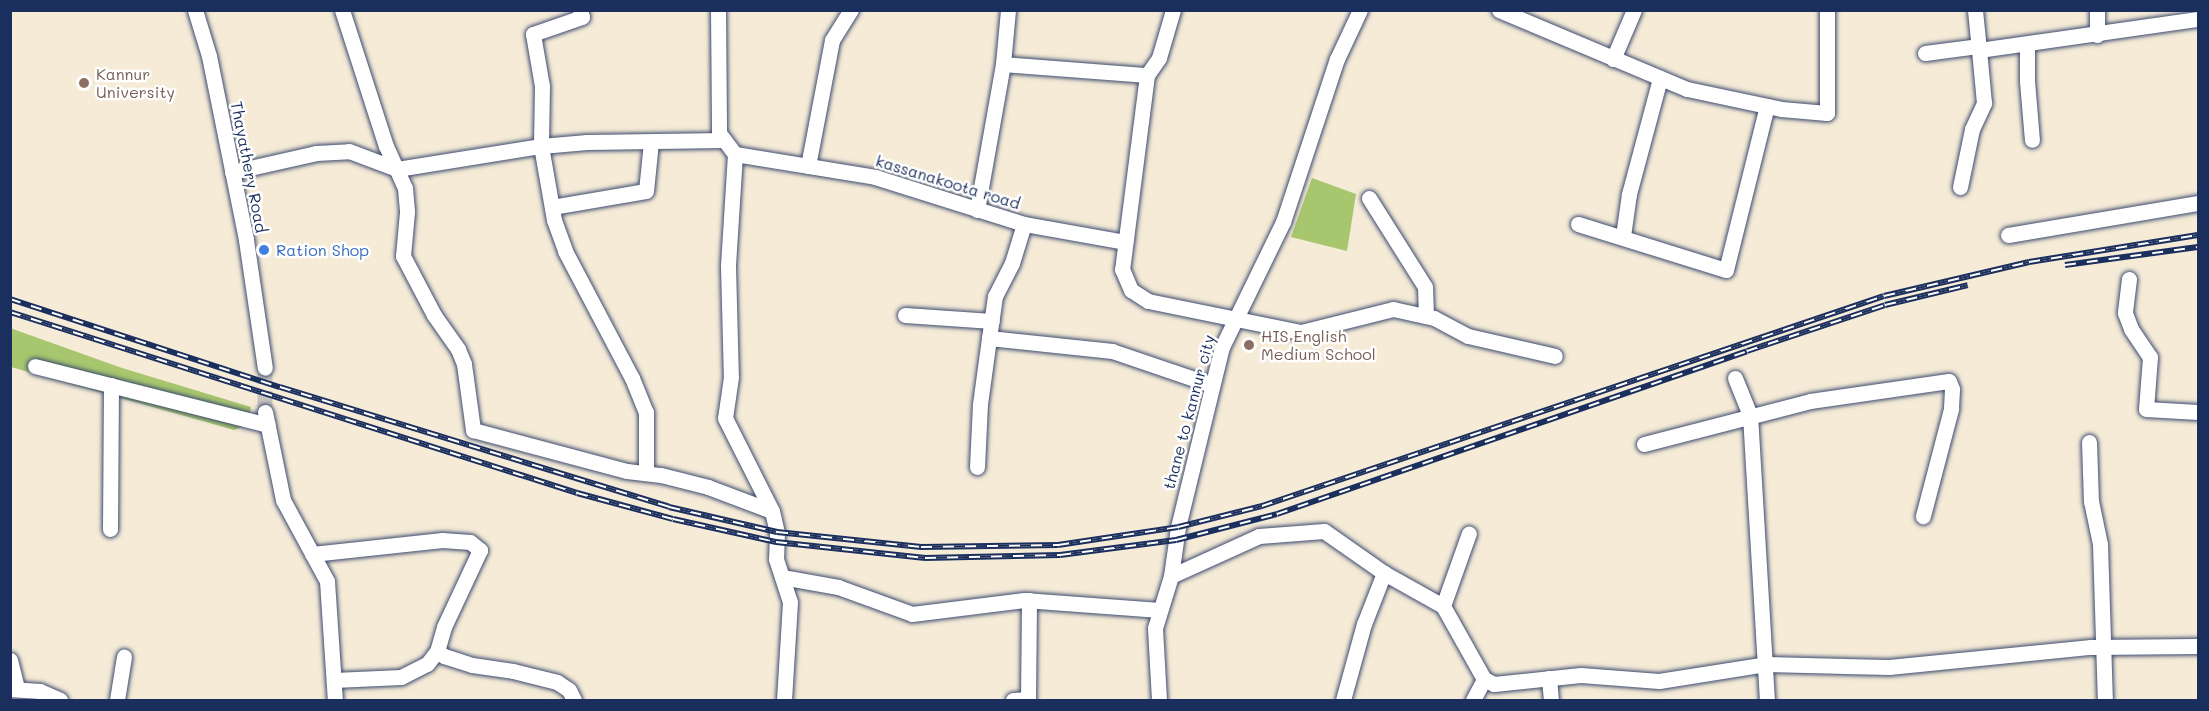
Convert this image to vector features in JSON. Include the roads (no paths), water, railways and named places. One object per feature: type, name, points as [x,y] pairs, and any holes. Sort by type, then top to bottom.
[{"type":"street","name":"Thayathery Road","points":[[195,10],[209,56],[246,240],[264,368]]},
{"type":"street","points":[[342,10],[386,146],[405,188],[407,212],[404,256],[434,315],[458,349],[464,364],[473,430],[518,440],[607,466],[708,487],[772,511]]},
{"type":"street","points":[[579,10],[582,17],[533,34],[542,86],[541,146],[552,207],[565,251],[632,378],[646,412],[646,473]]},
{"type":"street","points":[[718,10],[719,133],[735,154],[728,266],[731,377],[725,418],[772,511],[777,532],[776,559],[790,602],[784,700]]},
{"type":"street","points":[[808,166],[832,40],[851,10]]},
{"type":"street","points":[[977,210],[1003,64],[1008,10]]},
{"type":"street","points":[[1173,10],[1159,58],[1147,75],[1122,269],[1131,291],[1148,301],[1301,332],[1393,309],[1426,316],[1468,336],[1555,356]]},
{"type":"street","name":"thane to kannur city","points":[[1159,700],[1155,628],[1172,576],[1178,527],[1222,347],[1283,222],[1337,59],[1360,10]]},
{"type":"street","points":[[1499,10],[1687,89],[1767,106],[1827,113],[1827,10]]},
{"type":"street","points":[[1613,59],[1634,10]]},
{"type":"street","points":[[1960,187],[1972,129],[1984,103],[1975,10]]},
{"type":"street","points":[[2097,10],[2097,35]]},
{"type":"street","points":[[1925,53],[2097,35],[2192,17]]},
{"type":"street","points":[[2027,44],[2027,90],[2032,140]]},
{"type":"street","points":[[1003,64],[1147,75]]},
{"type":"street","points":[[1623,236],[1629,194],[1660,78]]},
{"type":"street","points":[[1578,224],[1623,236],[1726,270],[1767,106]]},
{"type":"street","points":[[232,172],[316,153],[349,151],[397,169],[541,146],[587,142],[724,140]]},
{"type":"street","points":[[552,207],[646,191],[651,142]]},
{"type":"street","name":"kassanakoota road","points":[[735,154],[875,177],[1024,224],[1012,262],[995,296],[980,404],[977,467]]},
{"type":"street","points":[[1369,198],[1425,287],[1426,316]]},
{"type":"street","points":[[2008,235],[2199,203]]},
{"type":"street","points":[[1024,224],[1125,242]]},
{"type":"street","points":[[2129,279],[2125,313],[2131,329],[2150,357],[2146,409],[2199,412]]},
{"type":"street","points":[[905,315],[992,321]]},
{"type":"street","points":[[989,338],[1112,351],[1212,385]]},
{"type":"street","points":[[35,366],[266,419],[283,500],[327,581],[335,700]]},
{"type":"street","points":[[1735,378],[1750,416],[1767,700]]},
{"type":"street","points":[[1644,444],[1810,400],[1949,381],[1952,389],[1951,409],[1923,516]]},
{"type":"street","points":[[110,529],[111,385]]},
{"type":"street","points":[[2089,442],[2091,501],[2100,544],[2105,700]]},
{"type":"street","points":[[1172,576],[1259,536],[1324,531],[1384,573],[1443,606],[1484,679],[1494,684],[1581,675],[1659,681],[1766,664],[1889,667],[2102,647],[2199,646]]},
{"type":"street","points":[[1443,606],[1469,533]]},
{"type":"street","points":[[312,554],[442,540],[470,542],[480,550],[444,627],[437,651],[427,664],[401,677],[334,680]]},
{"type":"street","points":[[1343,700],[1364,624],[1384,573]]},
{"type":"street","points":[[782,577],[838,587],[912,614],[1029,600],[1160,610]]},
{"type":"street","points":[[1013,700],[1029,699],[1029,600]]},
{"type":"street","points":[[437,651],[444,656],[471,665],[513,671],[557,682],[569,690],[577,700]]},
{"type":"street","points":[[117,700],[124,657]]},
{"type":"street","points":[[10,660],[14,689],[40,691],[60,700]]},
{"type":"street","points":[[1549,678],[1551,700]]},
{"type":"street","points":[[1473,700],[1484,679]]},
{"type":"tunnel","points":[[265,368],[265,412]]},
{"type":"railway","points":[[10,299],[280,387],[669,507],[777,532],[921,547],[1058,545],[1178,527],[1262,506],[1884,296],[2029,262],[2198,235]]},
{"type":"railway","points":[[2065,265],[2198,247]]},
{"type":"railway","points":[[10,312],[577,493],[673,519],[776,542],[925,558],[1060,555],[1176,540],[1277,514],[1885,305],[1968,285]]},
{"type":"place","name":"Kannur University","points":[[84,83]]},
{"type":"place","name":"Ration Shop","points":[[264,250]]},
{"type":"place","name":"HIS English Medium School","points":[[1249,345]]}]
